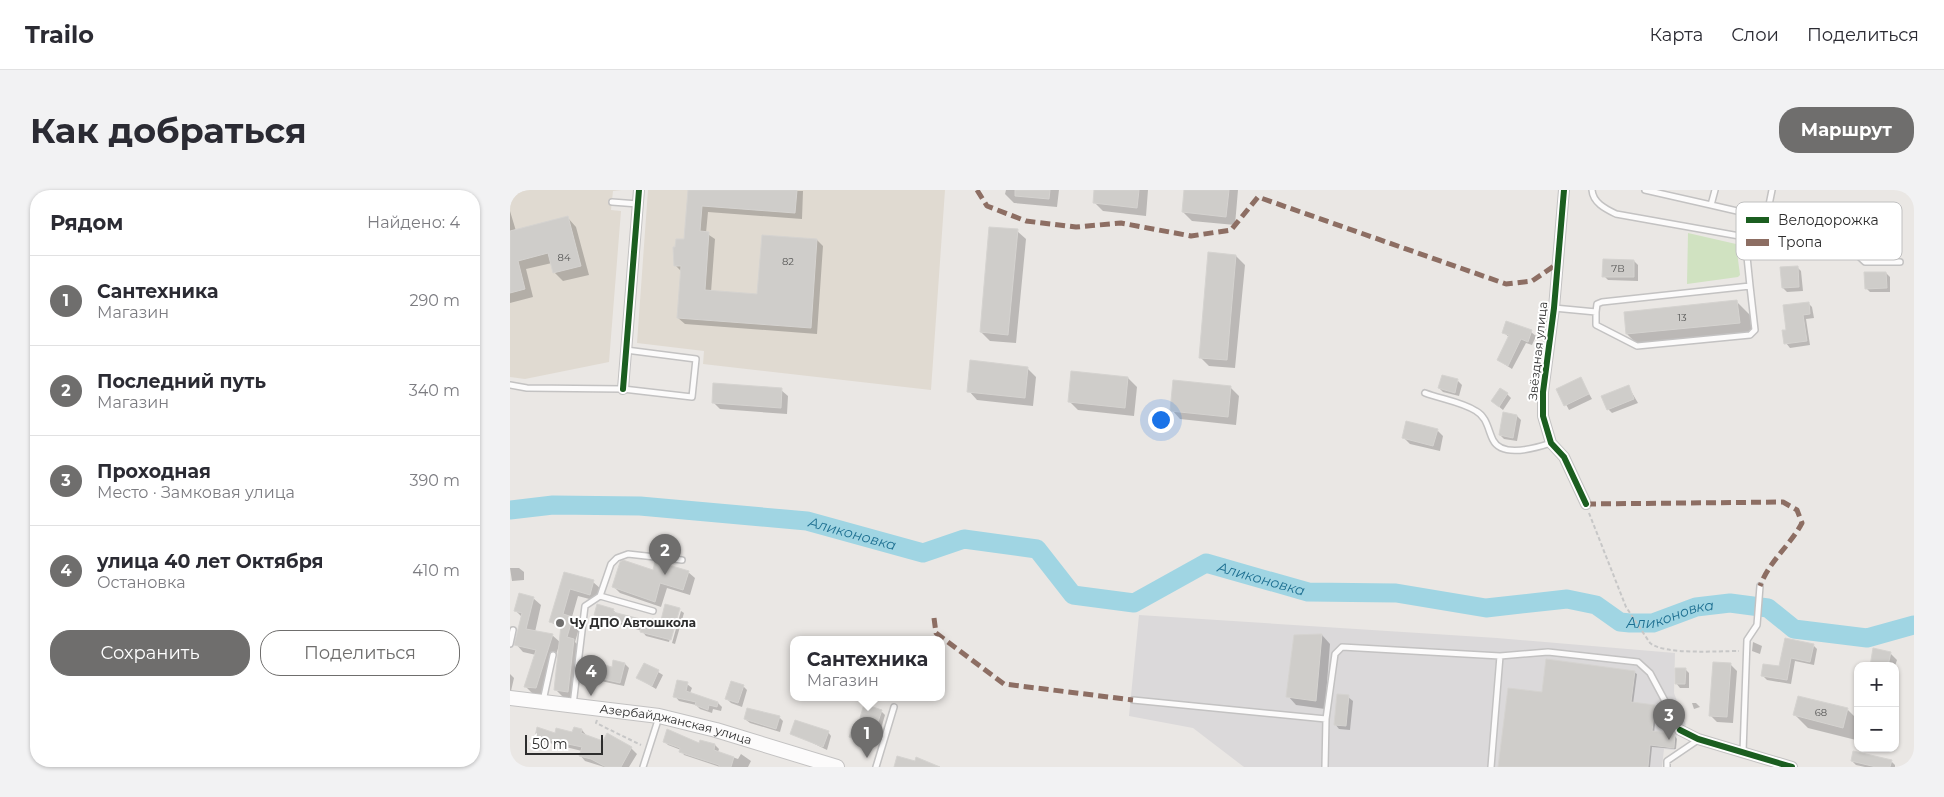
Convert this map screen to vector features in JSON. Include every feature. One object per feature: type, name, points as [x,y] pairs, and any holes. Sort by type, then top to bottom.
[{"type":"main road","name":"Азербайджанская улица","points":[[510,698],[659,716],[716,730],[838,767]]},
{"type":"street","points":[[623,389],[639,190]]},
{"type":"street","name":"Звёздная улица","points":[[1564,190],[1554,308],[1543,392],[1543,416],[1551,443],[1564,457],[1586,504]]},
{"type":"street","points":[[1680,730],[1698,739],[1792,767]]},
{"type":"lane","points":[[1592,190],[1593,195],[1602,207],[1616,214],[1736,235]]},
{"type":"lane","points":[[1645,190],[1736,210]]},
{"type":"lane","points":[[1712,205],[1715,190]]},
{"type":"lane","points":[[612,202],[638,204]]},
{"type":"lane","points":[[1747,260],[1755,330],[1750,335],[1637,346],[1596,324],[1597,304],[1602,302],[1750,286]]},
{"type":"lane","points":[[1863,260],[1865,262],[1900,262]]},
{"type":"lane","points":[[1554,308],[1596,312]]},
{"type":"lane","points":[[510,385],[527,388],[623,389],[692,397],[696,359],[626,350]]},
{"type":"lane","points":[[1425,393],[1476,411],[1485,419],[1494,443],[1504,448],[1519,450],[1539,448],[1551,443]]},
{"type":"lane","points":[[573,705],[585,606],[600,596],[611,564],[617,558],[628,554],[682,560]]},
{"type":"lane","points":[[1743,752],[1747,640],[1758,625],[1760,586]]},
{"type":"lane","points":[[600,596],[653,611]]},
{"type":"lane","points":[[510,644],[513,630]]},
{"type":"lane","points":[[1325,767],[1326,719],[1335,654],[1342,647],[1500,656],[1548,652],[1638,662],[1650,673],[1680,730]]},
{"type":"lane","points":[[543,702],[553,655]]},
{"type":"lane","points":[[1491,767],[1500,656]]},
{"type":"lane","points":[[1133,700],[1326,719]]},
{"type":"lane","points":[[876,767],[894,707]]},
{"type":"lane","points":[[643,767],[659,716]]},
{"type":"lane","points":[[1667,767],[1667,760],[1698,739]]},
{"type":"path","points":[[1586,504],[1626,607],[1646,639],[1655,647],[1669,651],[1746,652]]},
{"type":"shaded area","points":[[510,190],[622,190],[613,191],[611,210],[621,211],[609,362],[525,379],[510,377]]},
{"type":"shaded area","points":[[648,190],[945,190],[931,390],[703,364],[704,351],[637,343]]},
{"type":"shaded area","points":[[1139,615],[1497,638],[1675,653],[1674,693],[1686,725],[1677,735],[1675,750],[1664,749],[1662,767],[1244,767],[1193,728],[1129,716]]},
{"type":"green space","points":[[1688,233],[1736,244],[1736,260],[1738,260],[1740,275],[1738,277],[1687,284]]},
{"type":"building","points":[[688,190],[797,190],[795,213],[702,206],[700,231],[709,232],[705,290],[757,294],[762,235],[817,239],[811,328],[677,318],[681,266],[674,266],[673,247],[675,247],[676,239],[684,239]]},
{"type":"building","points":[[1015,190],[1050,190],[1049,199],[1015,196]]},
{"type":"building","points":[[1094,190],[1139,190],[1137,208],[1093,203]]},
{"type":"building","points":[[1184,190],[1229,190],[1226,217],[1182,212]]},
{"type":"building","points":[[568,216],[581,266],[553,273],[548,253],[518,261],[525,289],[510,293],[510,231]]},
{"type":"building","points":[[989,227],[1018,229],[1008,335],[980,332]]},
{"type":"building","points":[[1208,252],[1236,255],[1227,360],[1199,358]]},
{"type":"building","points":[[1603,259],[1634,260],[1634,277],[1602,277]]},
{"type":"building","points":[[1798,266],[1799,287],[1782,288],[1780,267]]},
{"type":"building","points":[[1864,272],[1886,272],[1887,288],[1865,289]]},
{"type":"building","points":[[1737,300],[1740,323],[1626,334],[1624,312]]},
{"type":"building","points":[[1809,302],[1810,314],[1803,315],[1807,341],[1784,344],[1782,330],[1786,330],[1783,305]]},
{"type":"building","points":[[1506,321],[1532,330],[1528,342],[1521,339],[1508,366],[1497,360],[1509,335],[1502,333]]},
{"type":"building","points":[[970,360],[1028,367],[1025,398],[967,392]]},
{"type":"building","points":[[1071,371],[1128,377],[1125,408],[1068,402]]},
{"type":"building","points":[[1442,375],[1458,379],[1455,393],[1438,388]]},
{"type":"building","points":[[1581,377],[1589,394],[1564,406],[1556,389]]},
{"type":"building","points":[[1173,380],[1231,386],[1228,417],[1170,411]]},
{"type":"building","points":[[713,383],[782,388],[781,408],[712,403]]},
{"type":"building","points":[[1629,385],[1634,399],[1607,410],[1601,396]]},
{"type":"building","points":[[1500,388],[1508,393],[1499,407],[1491,401]]},
{"type":"building","points":[[1503,412],[1517,415],[1513,438],[1499,435]]},
{"type":"building","points":[[1406,421],[1438,429],[1433,446],[1402,438]]},
{"type":"building","points":[[623,560],[653,570],[655,561],[689,571],[683,590],[660,583],[655,602],[612,587],[620,562]]},
{"type":"building","points":[[564,572],[594,580],[590,595],[570,589],[563,614],[573,617],[567,637],[574,639],[568,692],[554,690],[561,625],[549,622]]},
{"type":"building","points":[[519,593],[534,597],[526,629],[553,634],[536,688],[524,687],[536,650],[514,645],[522,613],[514,611]]},
{"type":"building","points":[[597,604],[614,609],[613,612],[660,624],[665,604],[680,608],[671,640],[640,632],[641,628],[594,615]]},
{"type":"building","points":[[1322,634],[1316,701],[1286,697],[1294,635]]},
{"type":"building","points":[[1785,638],[1814,644],[1810,662],[1791,658],[1787,680],[1761,676],[1763,664],[1779,666]]},
{"type":"building","points":[[1873,648],[1891,652],[1889,662],[1871,662]]},
{"type":"building","points":[[1546,659],[1635,671],[1631,702],[1655,705],[1652,731],[1675,734],[1674,748],[1650,745],[1648,767],[1498,767],[1508,688],[1542,692]]},
{"type":"building","points":[[613,660],[625,663],[620,683],[590,676],[594,662],[612,667]]},
{"type":"building","points":[[1713,662],[1731,663],[1727,717],[1709,716]]},
{"type":"building","points":[[644,663],[659,670],[652,686],[636,678]]},
{"type":"building","points":[[1675,668],[1686,668],[1685,684],[1675,684]]},
{"type":"building","points":[[677,680],[688,682],[686,691],[718,702],[717,707],[709,705],[708,710],[695,705],[696,702],[673,697]]},
{"type":"building","points":[[731,681],[744,685],[738,703],[725,699]]},
{"type":"building","points":[[1337,694],[1349,695],[1346,726],[1334,725]]},
{"type":"building","points":[[1798,696],[1848,708],[1843,728],[1793,715]]},
{"type":"building","points":[[864,704],[882,710],[877,725],[869,723],[862,742],[849,737],[854,724],[858,725]]},
{"type":"building","points":[[747,708],[780,716],[776,729],[744,719]]},
{"type":"building","points":[[795,720],[829,731],[823,747],[790,734]]},
{"type":"building","points":[[537,727],[555,733],[556,728],[572,732],[574,727],[582,729],[581,733],[603,741],[607,733],[632,747],[621,767],[606,767],[591,759],[579,756],[582,747],[535,737]]},
{"type":"building","points":[[667,729],[699,743],[700,740],[715,744],[714,750],[734,757],[731,767],[719,767],[719,765],[679,752],[680,748],[663,742]]},
{"type":"building","points":[[1853,751],[1892,760],[1890,767],[1876,767],[1851,761]]},
{"type":"building","points":[[897,756],[915,761],[916,757],[940,767],[894,767]]},
{"type":"waterway","name":"Аликоновка","points":[[510,510],[553,505],[640,506],[807,521],[923,553],[964,539],[1037,549],[1073,595],[1134,603],[1206,563],[1308,592],[1396,593],[1486,608],[1567,599],[1596,605],[1620,622],[1630,623],[1653,623],[1696,607],[1730,603],[1768,608],[1794,629],[1867,638],[1914,625]]},
{"type":"marked path","points":[[977,190],[987,206],[1026,221],[1076,227],[1121,223],[1191,236],[1231,230],[1258,197],[1506,284],[1532,281],[1557,264]]},
{"type":"marked path","points":[[1586,504],[1783,502],[1797,510],[1802,523],[1774,561],[1760,586]]},
{"type":"marked path","points":[[934,618],[936,633],[940,636]]},
{"type":"marked path","points":[[945,640],[1004,684],[1133,700]]},
{"type":"cycle path","points":[[623,389],[639,190]]},
{"type":"cycle path","points":[[1564,190],[1554,308],[1543,392],[1543,416],[1551,443],[1564,457],[1586,504]]},
{"type":"cycle path","points":[[1680,730],[1698,739],[1792,767]]},
{"type":"place","name":"Последний путь","points":[[665,575]]},
{"type":"place","name":"Чу ДПО Автошкола","points":[[560,623]]},
{"type":"place","name":"улица 40 лет Октября","points":[[591,696]]},
{"type":"place","name":"Проходная","points":[[1669,740]]},
{"type":"place","name":"Сантехника","points":[[867,758]]}]
